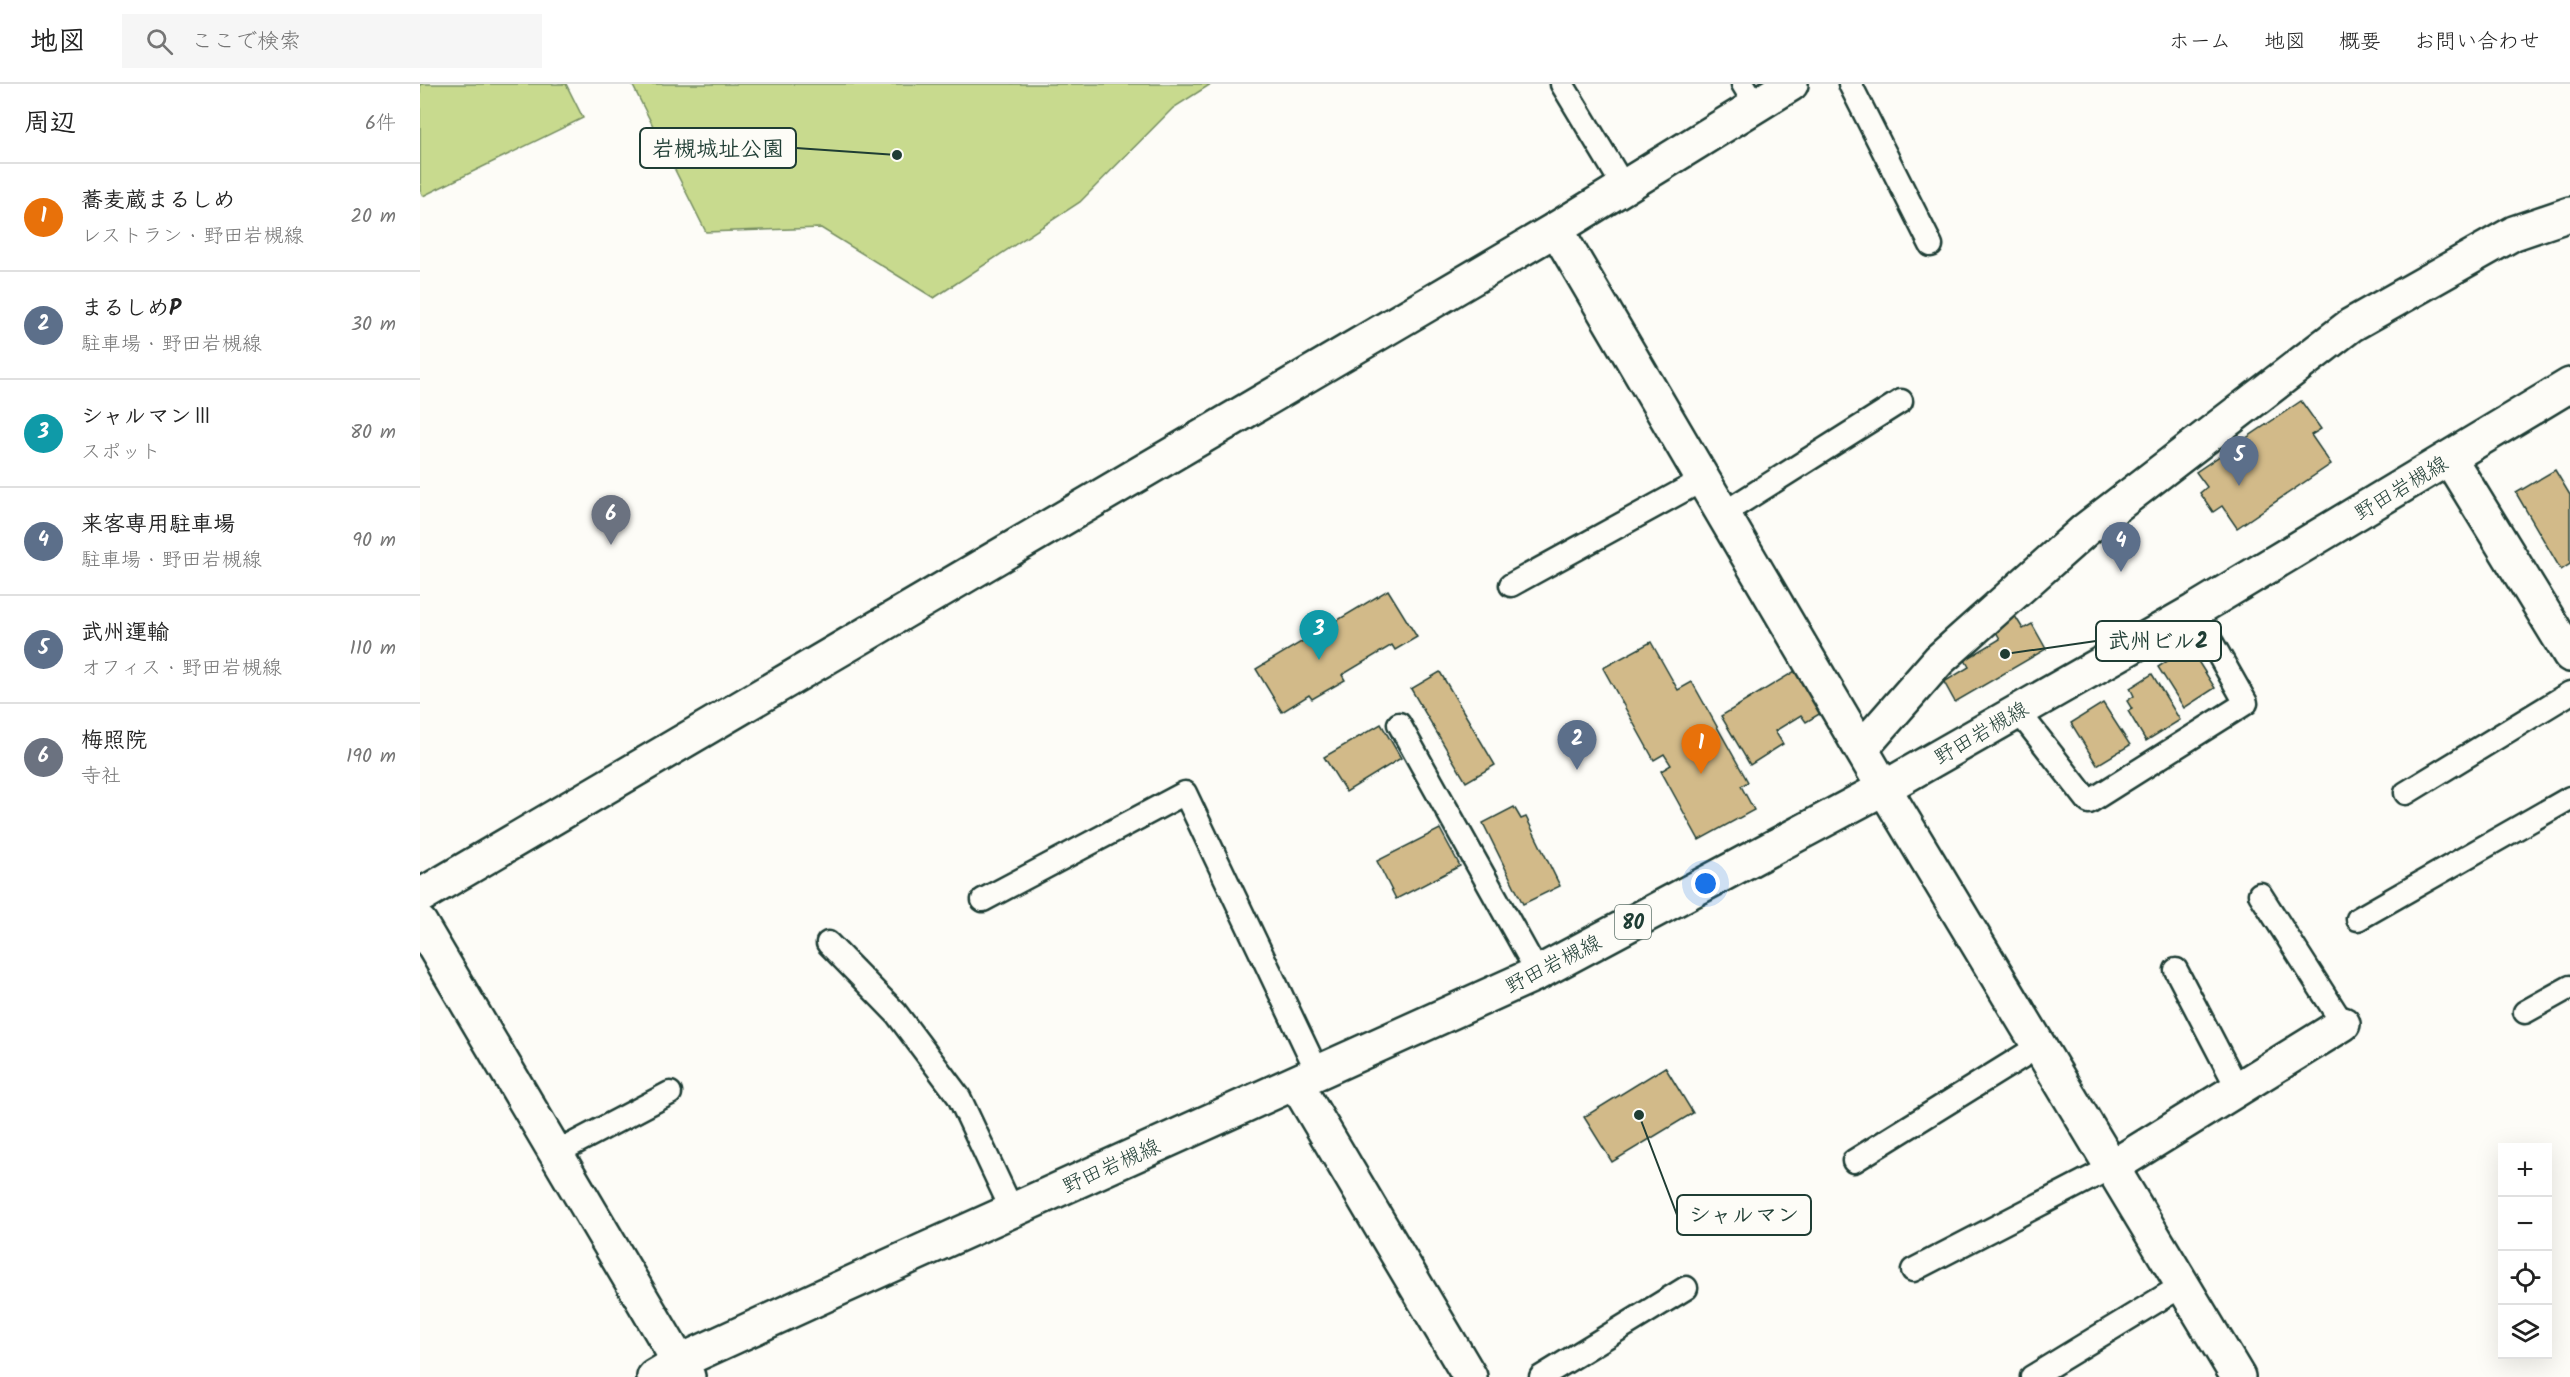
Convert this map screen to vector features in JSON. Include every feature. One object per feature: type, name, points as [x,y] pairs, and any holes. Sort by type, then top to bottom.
[{"type":"street","points":[[420,896],[1556,229],[1624,187],[1749,95],[1791,84]]},
{"type":"street","points":[[1862,748],[1939,660],[2085,530],[2351,325],[2514,233],[2570,214]]},
{"type":"street","points":[[1556,229],[1884,788],[2238,1377]]},
{"type":"street","name":"野田岩槻線","points":[[674,1372],[1012,1210],[1538,973],[1884,788],[2194,611],[2570,385]]},
{"type":"street","points":[[2450,459],[2570,655]]},
{"type":"street","points":[[420,923],[556,1153],[674,1372]]},
{"type":"street","points":[[2112,1167],[2343,1024]]},
{"type":"street","points":[[1307,1078],[1470,1377]]},
{"type":"lane","points":[[1562,84],[1624,187]]},
{"type":"lane","points":[[1850,84],[1931,245]]},
{"type":"lane","points":[[1724,513],[1901,401]]},
{"type":"lane","points":[[1511,585],[1704,479]]},
{"type":"lane","points":[[2018,711],[2089,802],[2246,703],[2194,611]]},
{"type":"lane","points":[[2406,793],[2570,693]]},
{"type":"lane","points":[[1399,724],[1538,973]]},
{"type":"lane","points":[[983,900],[1185,793],[1307,1078]]},
{"type":"lane","points":[[2358,919],[2570,798]]},
{"type":"lane","points":[[2260,894],[2343,1024]]},
{"type":"lane","points":[[828,943],[896,1012],[959,1097],[1012,1210]]},
{"type":"lane","points":[[2176,970],[2238,1089]]},
{"type":"lane","points":[[2525,1012],[2570,987]]},
{"type":"lane","points":[[1854,1161],[2039,1046]]},
{"type":"lane","points":[[556,1153],[670,1093]]},
{"type":"lane","points":[[1912,1270],[2112,1167]]},
{"type":"lane","points":[[2032,1377],[2182,1285]]},
{"type":"lane","points":[[1541,1377],[1686,1288]]},
{"type":"green space","points":[[420,84],[566,84],[583,118],[423,196],[420,190]]},
{"type":"green space","points":[[632,84],[1211,84],[1173,108],[1080,202],[934,298],[821,228],[706,232]]},
{"type":"building","points":[[2301,401],[2321,429],[2311,435],[2331,464],[2237,528],[2222,506],[2213,512],[2200,493],[2207,487],[2196,472]]},
{"type":"building","points":[[2555,470],[2570,495],[2570,564],[2561,570],[2516,493]]},
{"type":"building","points":[[1388,590],[1417,637],[1395,650],[1392,645],[1342,675],[1345,680],[1312,699],[1309,695],[1282,712],[1256,669]]},
{"type":"building","points":[[2015,616],[2023,629],[2032,624],[2046,649],[1955,702],[1944,682],[1969,667],[1965,660],[2000,639],[1994,628]]},
{"type":"building","points":[[1651,642],[1678,690],[1692,682],[1748,782],[1741,786],[1754,810],[1699,840],[1661,771],[1671,765],[1664,754],[1654,760],[1603,668]]},
{"type":"building","points":[[2189,647],[2215,688],[2184,708],[2158,667]]},
{"type":"building","points":[[1795,671],[1821,713],[1806,722],[1801,715],[1775,731],[1783,744],[1750,765],[1721,716]]},
{"type":"building","points":[[1440,672],[1495,765],[1466,782],[1411,689]]},
{"type":"building","points":[[2152,674],[2180,720],[2146,741],[2128,711],[2132,709],[2127,701],[2134,696],[2130,688]]},
{"type":"building","points":[[2103,703],[2130,745],[2097,765],[2071,723]]},
{"type":"building","points":[[1381,724],[1401,758],[1346,792],[1324,757]]},
{"type":"building","points":[[1514,807],[1521,819],[1526,817],[1560,886],[1523,904],[1483,823]]},
{"type":"building","points":[[1440,829],[1460,866],[1396,899],[1377,861]]},
{"type":"building","points":[[1665,1067],[1693,1113],[1612,1162],[1584,1117]]},
{"type":"place","name":"岩槻城址公園","points":[[897,155]]},
{"type":"place","name":"武州運輸","points":[[2239,486]]},
{"type":"place","name":"梅照院","points":[[611,545]]},
{"type":"place","name":"来客専用駐車場","points":[[2121,572]]},
{"type":"place","name":"武州ビル2","points":[[2005,654]]},
{"type":"place","name":"シャルマンⅢ","points":[[1319,660]]},
{"type":"place","name":"まるしめP","points":[[1577,770]]},
{"type":"place","name":"蕎麦蔵まるしめ","points":[[1701,774]]},
{"type":"place","name":"シャルマン","points":[[1639,1115]]}]
